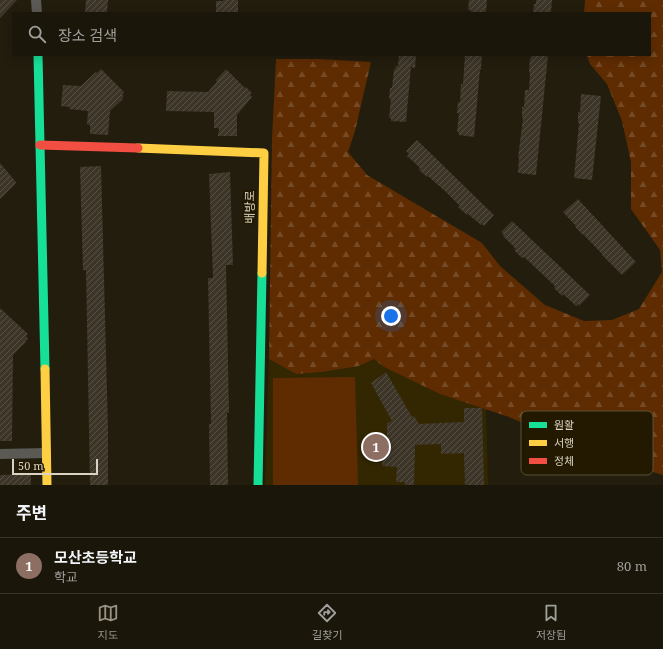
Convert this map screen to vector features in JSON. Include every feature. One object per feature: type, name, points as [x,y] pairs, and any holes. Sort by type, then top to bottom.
[{"type":"street","points":[[36,0],[37,12]]},
{"type":"street","points":[[38,56],[47,485]]},
{"type":"street","name":"배방로","points":[[40,145],[264,153],[258,485]]},
{"type":"street","points":[[0,454],[46,453]]},
{"type":"shaded area","points":[[269,359],[296,374],[322,372],[359,366],[374,359],[384,367],[440,394],[486,409],[488,485],[265,485]]},
{"type":"green space","points":[[585,0],[663,0],[663,475],[653,472],[653,411],[521,411],[521,422],[440,394],[384,367],[374,359],[359,366],[322,372],[296,374],[269,359],[272,139],[276,59],[318,59],[371,62],[355,131],[348,152],[367,175],[482,243],[500,266],[545,305],[584,321],[612,320],[639,309],[662,272],[660,250],[631,209],[631,162],[622,121],[607,84],[590,64],[587,56],[651,56],[651,12],[584,12]]},
{"type":"green space","points":[[355,377],[358,485],[273,485],[273,378]]},
{"type":"building","points":[[0,0],[17,0],[0,18]]},
{"type":"building","points":[[86,0],[108,0],[107,12],[85,12]]},
{"type":"building","points":[[238,0],[238,12],[216,12],[216,1]]},
{"type":"building","points":[[469,0],[487,0],[486,12],[470,12],[471,10],[468,10]]},
{"type":"building","points":[[536,0],[552,0],[551,12],[533,12],[534,4],[536,4]]},
{"type":"building","points":[[399,56],[416,56],[415,68],[411,67],[406,122],[391,121],[391,118],[389,118],[391,99],[389,99],[390,88],[392,88],[394,69],[395,70],[396,66],[398,66]]},
{"type":"building","points":[[465,56],[482,56],[474,137],[459,135],[457,132],[459,113],[457,113],[458,102],[460,102],[461,84],[463,84]]},
{"type":"building","points":[[532,56],[548,56],[536,175],[518,173],[518,158],[523,118],[522,107],[524,107],[525,90],[529,90]]},
{"type":"building","points":[[101,69],[124,92],[122,94],[124,96],[122,98],[123,99],[110,111],[108,135],[90,134],[90,125],[87,124],[88,111],[69,109],[70,107],[61,106],[63,85],[81,86]]},
{"type":"building","points":[[226,69],[252,93],[250,95],[252,97],[237,115],[237,136],[218,136],[219,128],[214,128],[214,112],[166,111],[167,91],[208,92]]},
{"type":"building","points":[[581,94],[601,96],[592,180],[574,178],[579,123],[578,112],[580,112]]},
{"type":"building","points":[[417,140],[494,215],[484,226],[458,207],[460,206],[428,176],[427,177],[419,170],[420,168],[407,156],[409,154],[406,151]]},
{"type":"building","points":[[0,163],[16,182],[0,199]]},
{"type":"building","points":[[101,166],[108,430],[108,485],[90,485],[86,270],[83,270],[80,167]]},
{"type":"building","points":[[230,172],[233,265],[226,265],[229,413],[227,413],[228,485],[210,485],[209,424],[211,424],[208,278],[213,278],[209,174]]},
{"type":"building","points":[[578,199],[636,262],[622,275],[575,227],[576,226],[563,212]]},
{"type":"building","points":[[512,221],[590,295],[579,306],[578,304],[576,306],[563,294],[562,296],[554,288],[555,286],[524,257],[522,258],[514,250],[516,249],[501,232]]},
{"type":"building","points":[[0,308],[28,334],[26,336],[28,339],[25,341],[26,342],[13,355],[12,441],[0,441]]},
{"type":"building","points":[[386,372],[412,417],[414,416],[419,424],[464,422],[464,408],[482,408],[484,485],[465,485],[464,453],[441,454],[441,444],[415,445],[414,485],[405,485],[405,482],[396,482],[397,467],[382,466],[383,457],[387,457],[387,423],[392,421],[371,383]]},
{"type":"building","points":[[31,474],[31,485],[0,485],[0,475]]},
{"type":"traffic: fast","points":[[38,56],[45,369]]},
{"type":"traffic: fast","points":[[258,485],[262,273]]},
{"type":"traffic: slow","points":[[138,148],[264,153],[262,273]]},
{"type":"traffic: slow","points":[[45,369],[47,485]]},
{"type":"traffic: jam","points":[[40,145],[138,148]]},
{"type":"place","name":"모산초등학교","points":[[376,447]]}]
